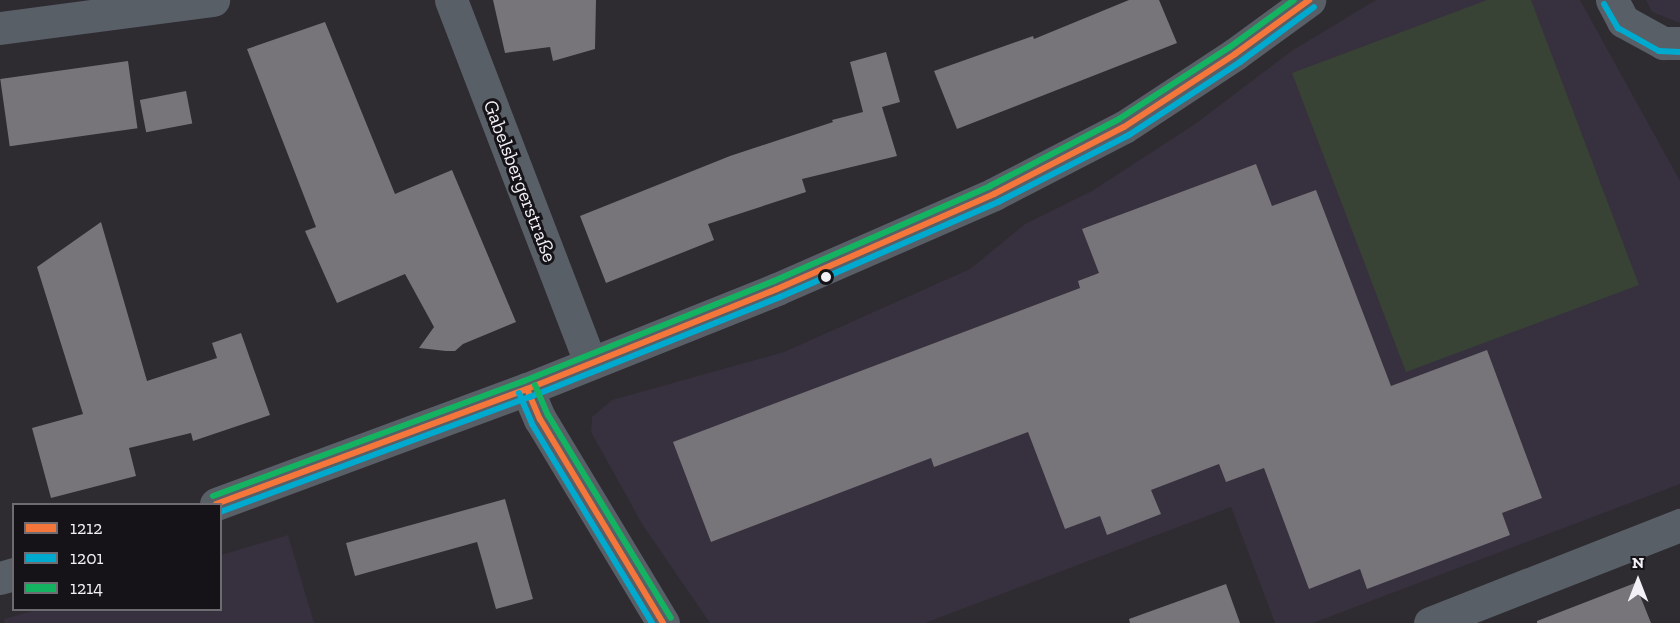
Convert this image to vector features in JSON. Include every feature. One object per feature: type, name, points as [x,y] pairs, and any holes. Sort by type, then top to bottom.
[{"type":"street","points":[[0,28],[213,0]]},
{"type":"street","name":"Gabelsbergerstraße","points":[[451,0],[590,363]]},
{"type":"street","points":[[219,503],[527,389],[787,285],[994,194],[1124,127],[1235,54],[1309,0]]},
{"type":"street","points":[[1612,0],[1623,21],[1663,43],[1680,43]]},
{"type":"street","points":[[527,389],[540,419],[663,623]]},
{"type":"street","points":[[1430,623],[1680,525]]},
{"type":"shaded area","points":[[1376,0],[1580,0],[1680,181],[1680,484],[1313,623],[1275,623],[1231,507],[925,623],[710,623],[642,524],[591,432],[592,417],[612,400],[784,352],[970,269],[1025,224],[1092,191],[1195,124],[1293,50]]},
{"type":"shaded area","points":[[1646,0],[1680,0],[1680,23],[1652,12]]},
{"type":"shaded area","points":[[288,535],[314,623],[5,623],[4,619],[32,611],[222,611],[222,555]]},
{"type":"green space","points":[[1487,0],[1531,0],[1639,285],[1406,372],[1292,73]]},
{"type":"building","points":[[493,0],[596,0],[595,49],[553,61],[550,47],[505,53]]},
{"type":"building","points":[[1129,0],[1159,0],[1177,43],[957,129],[934,71],[1033,36],[1034,39]]},
{"type":"building","points":[[325,22],[395,194],[452,170],[516,322],[463,344],[455,351],[446,351],[419,348],[434,327],[405,274],[337,303],[305,231],[316,227],[247,49]]},
{"type":"building","points":[[886,52],[900,102],[882,107],[897,156],[802,179],[806,192],[708,224],[714,240],[606,283],[580,216],[730,156],[833,122],[832,120],[863,112],[850,62]]},
{"type":"building","points":[[128,61],[137,128],[10,146],[0,79]]},
{"type":"building","points":[[186,91],[192,123],[146,132],[140,100]]},
{"type":"building","points":[[1256,164],[1272,206],[1316,190],[1391,386],[1487,350],[1542,498],[1502,513],[1510,535],[1367,589],[1360,569],[1309,589],[1264,468],[1226,482],[1219,464],[1151,490],[1161,514],[1107,535],[1100,516],[1065,529],[1028,432],[934,467],[931,458],[711,542],[673,442],[1080,288],[1078,281],[1099,273],[1082,229]]},
{"type":"building","points":[[101,222],[147,381],[217,358],[212,343],[241,333],[270,415],[193,441],[191,433],[129,448],[136,476],[51,498],[32,428],[83,414],[37,267]]},
{"type":"building","points":[[505,499],[533,599],[496,609],[477,542],[355,576],[346,543]]},
{"type":"building","points":[[1635,583],[1651,623],[1537,623],[1537,621]]},
{"type":"building","points":[[1226,584],[1240,623],[1130,623],[1129,619]]},
{"type":"transit line","name":"1214","points":[[213,496],[524,381],[774,281],[990,186],[1119,119],[1230,47],[1294,0]]},
{"type":"transit line","name":"1212","points":[[219,503],[527,389],[777,289],[994,194],[1124,127],[1235,54],[1309,0]]},
{"type":"transit line","name":"1201","points":[[1604,4],[1618,28],[1659,51],[1680,52]]},
{"type":"transit line","name":"1201","points":[[222,511],[530,397],[780,297],[998,202],[1129,135],[1240,62],[1314,7]]},
{"type":"transit line","name":"1214","points":[[535,385],[548,415],[671,618]]},
{"type":"transit line","name":"1212","points":[[527,389],[540,419],[663,623]]},
{"type":"transit line","name":"1201","points":[[519,393],[532,424],[652,623]]}]
